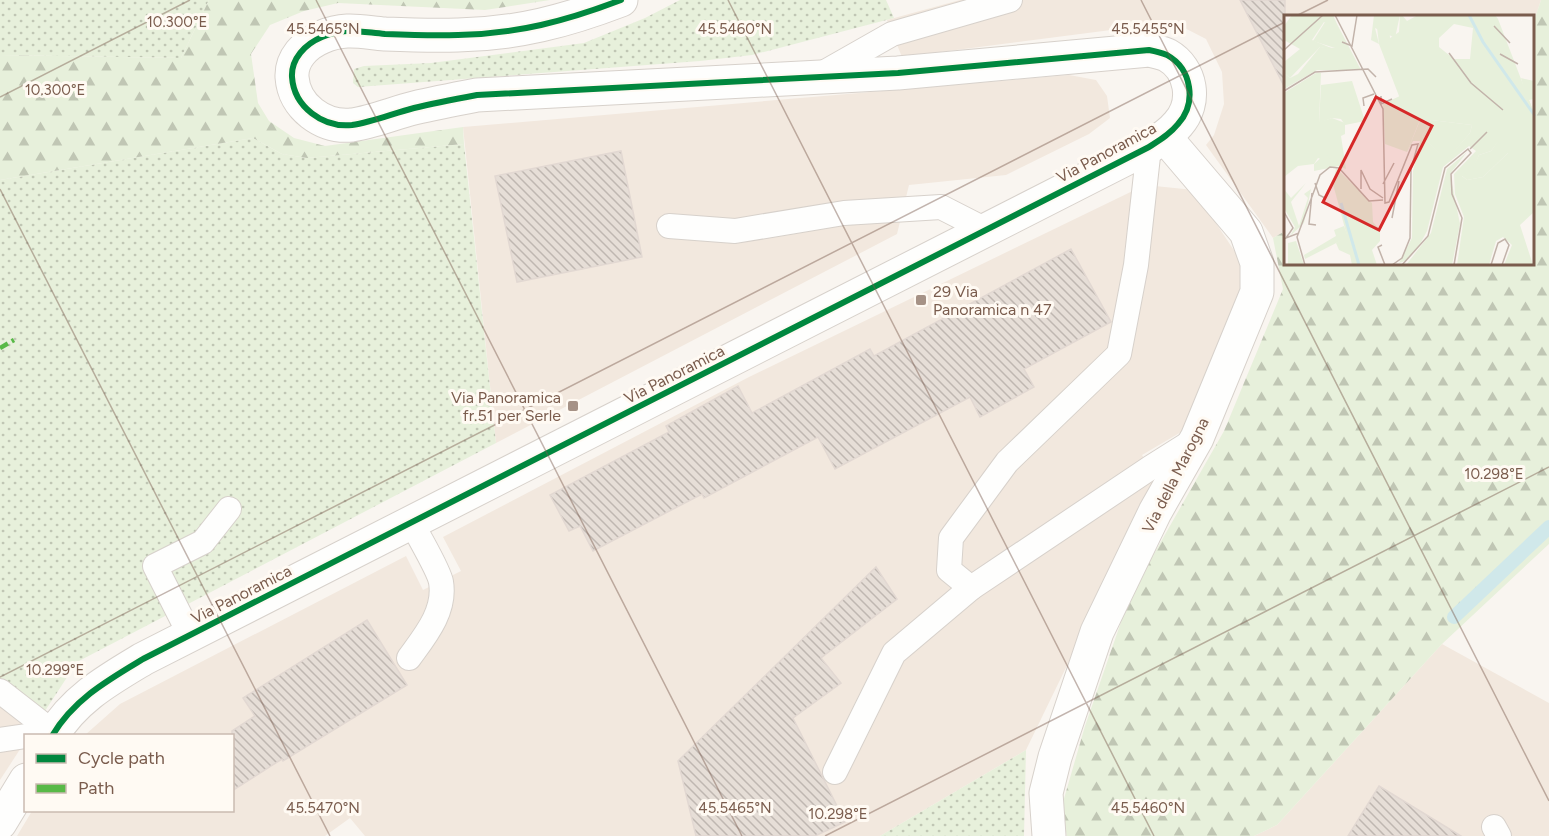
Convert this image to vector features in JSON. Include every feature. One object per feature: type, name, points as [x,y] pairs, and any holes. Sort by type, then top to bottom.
[{"type":"street","name":"Via Panoramica","points":[[42,734],[60,722],[97,687],[143,659],[1157,142],[1180,122],[1189,103],[1190,89],[1184,72],[1168,56],[1149,50],[898,73],[477,95],[352,125],[327,123],[305,109],[293,89],[291,66],[303,50],[321,37],[345,30],[385,34],[456,36],[510,33],[578,16],[621,0]]},
{"type":"street","name":"Via della Marogna","points":[[1049,836],[1046,793],[1097,632],[1155,512],[1197,438],[1257,292],[1257,263],[1246,232],[1157,142]]},
{"type":"street","points":[[0,823],[24,783]]},
{"type":"lane","points":[[816,77],[892,34],[1010,0]]},
{"type":"lane","points":[[970,588],[950,570],[951,538],[1008,462],[1119,354],[1157,142]]},
{"type":"lane","points":[[669,226],[735,231],[844,213],[941,207],[986,230]]},
{"type":"lane","points":[[835,772],[894,653],[970,588],[1197,438]]},
{"type":"lane","points":[[190,635],[155,566],[203,542],[229,508]]},
{"type":"lane","points":[[409,658],[429,630],[441,604],[441,581],[412,523]]},
{"type":"lane","points":[[0,691],[40,734]]},
{"type":"lane","points":[[0,740],[24,737]]},
{"type":"shaded area","points":[[960,0],[1541,0],[1534,21],[1534,15],[1284,15],[1284,232],[1273,238],[1206,145],[1214,135],[1224,104],[1222,72],[1206,39],[1173,22],[902,57],[887,20]]},
{"type":"shaded area","points":[[1069,75],[1096,80],[1107,96],[1110,118],[1089,134],[1006,175],[909,185],[897,234],[496,443],[463,127]]},
{"type":"shaded area","points":[[1145,185],[1194,190],[1243,264],[1239,309],[1188,428],[1142,455],[1157,480],[1026,750],[880,836],[365,836],[350,818],[325,836],[17,836],[31,812],[234,812],[234,734],[86,734],[120,704],[406,556],[423,590],[461,571],[443,537],[749,377]]},
{"type":"shaded area","points":[[1442,644],[1549,703],[1549,836],[1254,836],[1277,825]]},
{"type":"shaded area","points":[[0,680],[43,714],[30,734],[24,734],[24,743],[0,780]]},
{"type":"green space","points":[[0,0],[209,0],[181,58],[0,55]]},
{"type":"green space","points":[[209,0],[550,0],[485,10],[338,3],[304,11],[270,25],[251,54],[258,103],[269,121],[294,138],[325,146],[463,127],[464,144],[307,158],[282,154],[253,138],[0,180],[0,55],[181,58]]},
{"type":"green space","points":[[680,0],[886,0],[894,18],[752,55],[358,87],[353,83],[354,69],[364,66],[431,63],[584,43],[645,18]]},
{"type":"green space","points":[[1541,0],[1549,0],[1549,544],[1442,644],[1277,825],[1254,836],[1067,836],[1061,809],[1085,726],[1130,596],[1224,431],[1283,289],[1273,238],[1284,232],[1284,266],[1534,266],[1534,21]]},
{"type":"green space","points":[[253,138],[282,154],[307,158],[464,144],[496,443],[77,662],[43,714],[0,680],[0,180]]},
{"type":"green space","points":[[1026,750],[1024,836],[880,836]]},
{"type":"building","points":[[1240,0],[1285,0],[1284,86]]},
{"type":"building","points":[[621,151],[642,257],[517,282],[495,176]]},
{"type":"building","points":[[1071,249],[1111,322],[1024,369],[1034,387],[980,417],[970,397],[835,469],[818,437],[704,498],[702,494],[593,551],[580,526],[569,531],[550,495],[669,432],[666,426],[738,386],[752,413],[870,349],[874,356]]},
{"type":"building","points":[[876,567],[897,599],[821,658],[841,683],[793,718],[845,822],[815,836],[696,836],[678,761]]},
{"type":"building","points":[[367,620],[407,685],[234,790],[234,734],[232,731],[255,716],[243,698]]},
{"type":"building","points":[[1379,786],[1461,836],[1348,836]]},
{"type":"waterway","points":[[1454,617],[1549,527]]},
{"type":"marked path","points":[[0,348],[14,340]]},
{"type":"cycle path","points":[[53,734],[81,701],[143,659],[1149,147],[1175,128],[1188,106],[1189,87],[1182,69],[1167,55],[1149,50],[898,73],[477,95],[414,108],[352,125],[341,125],[321,119],[304,106],[294,88],[292,70],[300,53],[310,44],[330,34],[353,31],[440,35],[501,32],[561,20],[621,0]]},
{"type":"place","name":"29 Via Panoramica n 47","points":[[921,300]]},
{"type":"place","name":"Via Panoramica fr.51 per Serle","points":[[573,406]]}]
